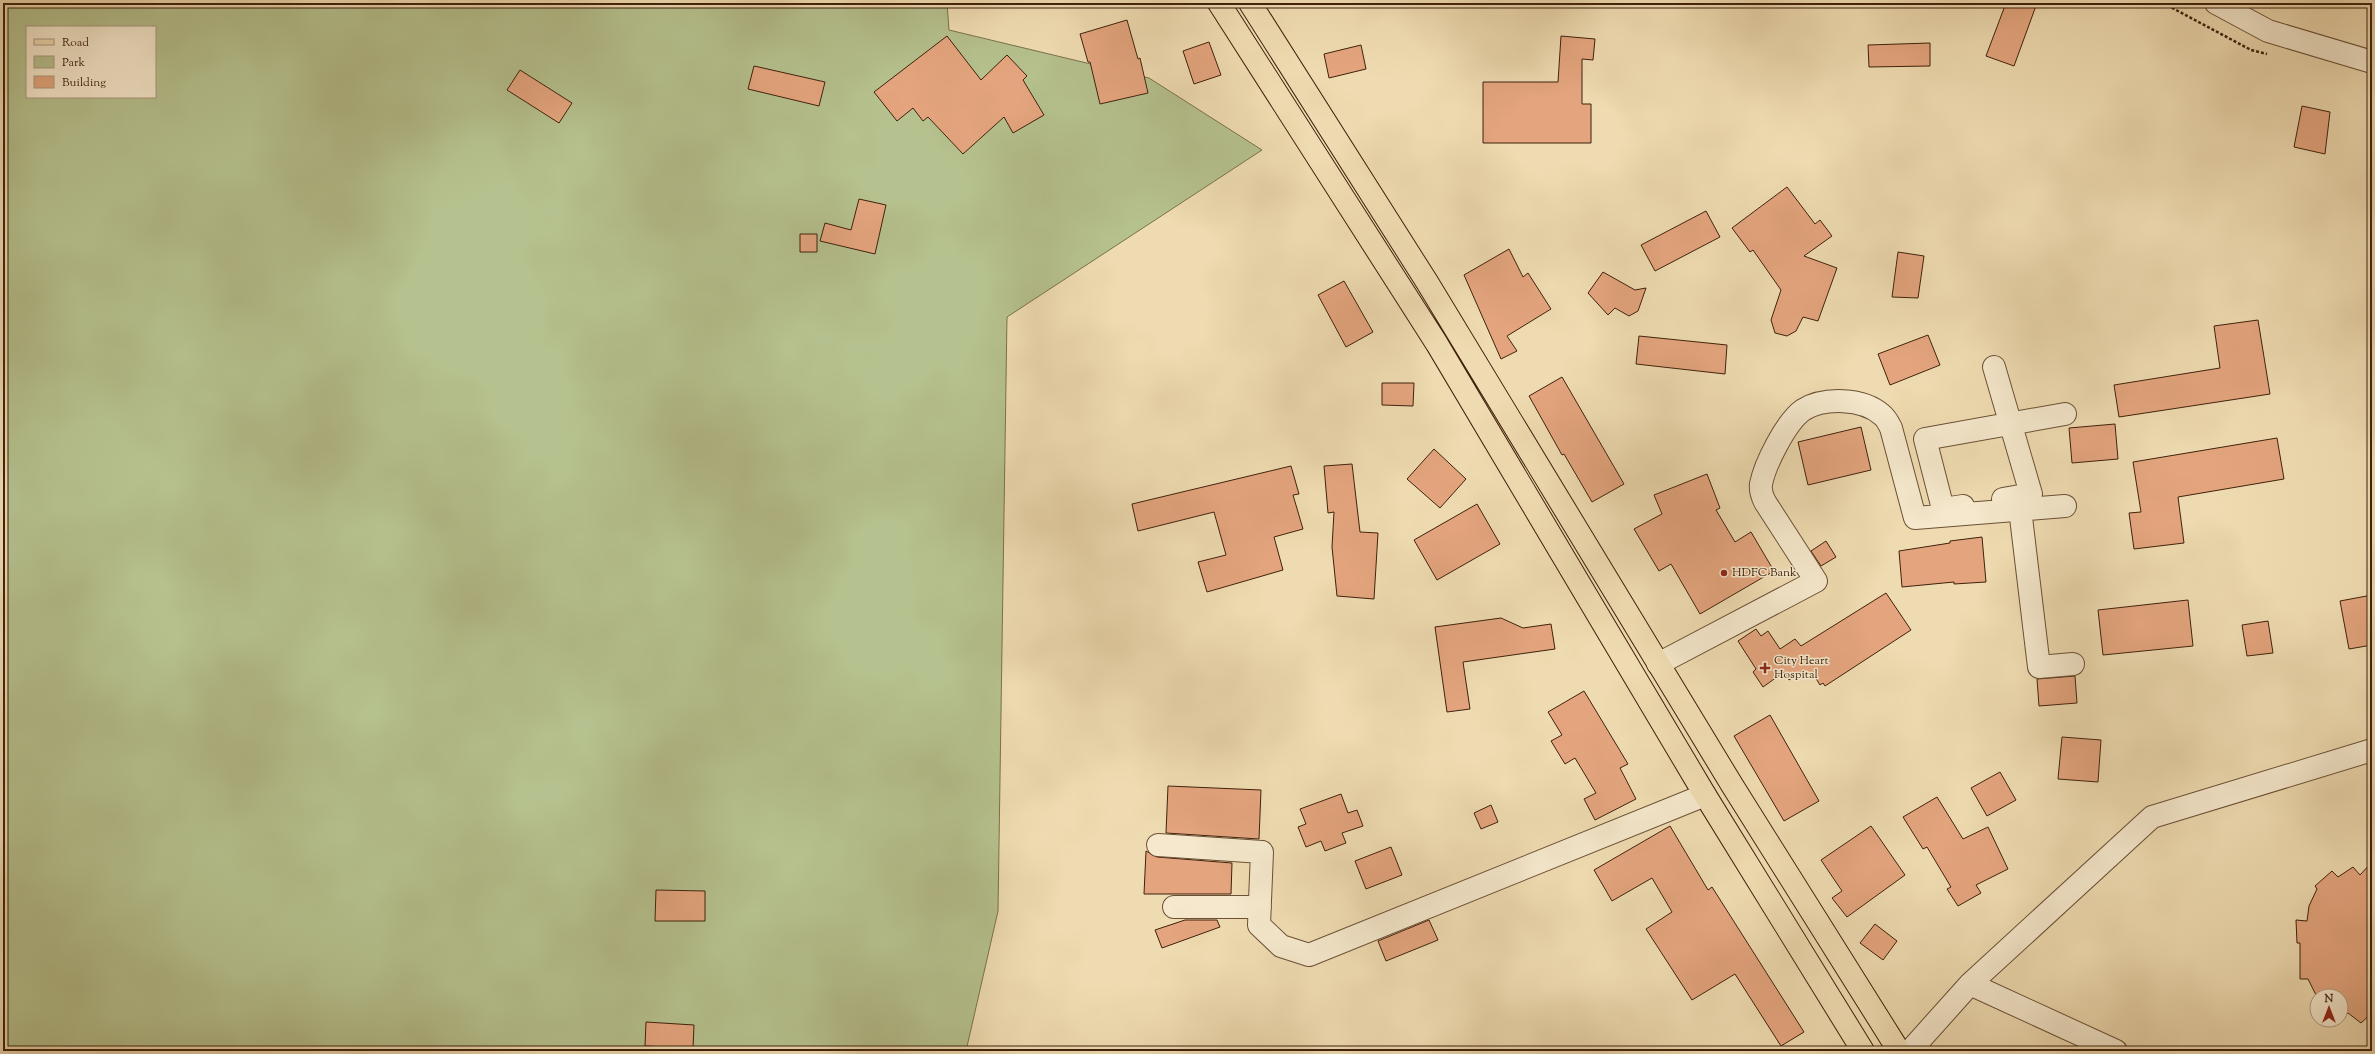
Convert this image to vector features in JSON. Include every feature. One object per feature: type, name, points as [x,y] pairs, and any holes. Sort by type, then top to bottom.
[{"type":"main road","points":[[1219,3],[1437,344],[1705,795],[1862,1049],[1886,1031]]},
{"type":"main road","points":[[1250,3],[1427,282],[1658,664],[1831,945],[1899,1051]]},
{"type":"street","points":[[2216,3],[2268,32],[2372,62]]},
{"type":"street","points":[[1925,439],[1943,509],[2031,494],[1994,367]]},
{"type":"street","points":[[1658,664],[1816,581],[1761,494],[1761,485],[1771,458],[1789,424],[1803,410],[1819,403],[1842,401],[1860,404],[1882,415],[1891,428],[1915,518],[2065,506]]},
{"type":"street","points":[[1896,445],[2065,414]]},
{"type":"street","points":[[2020,510],[2039,667],[2073,664]]},
{"type":"street","points":[[1910,1051],[1970,984],[2152,817],[2372,750]]},
{"type":"street","points":[[1158,845],[1262,852],[1259,925],[1281,946],[1309,955],[1705,795]]},
{"type":"street","points":[[1174,907],[1260,907]]},
{"type":"street","points":[[1970,984],[2116,1051]]},
{"type":"green space","points":[[3,3],[947,3],[949,30],[1149,78],[1262,150],[1007,317],[998,911],[966,1051],[3,1051]]},
{"type":"building","points":[[2006,3],[2037,3],[2014,66],[1986,56]]},
{"type":"building","points":[[1127,20],[1138,59],[1140,58],[1148,93],[1100,104],[1090,62],[1088,62],[1080,34]]},
{"type":"building","points":[[947,36],[981,80],[1007,55],[1027,76],[1023,80],[1044,115],[1013,133],[1004,117],[963,154],[928,117],[923,121],[913,108],[897,121],[874,92]]},
{"type":"building","points":[[1561,36],[1595,39],[1593,60],[1582,59],[1582,104],[1591,104],[1591,143],[1483,143],[1483,82],[1558,82]]},
{"type":"building","points":[[1209,42],[1221,75],[1194,84],[1183,51]]},
{"type":"building","points":[[1930,43],[1930,66],[1869,67],[1868,45]]},
{"type":"building","points":[[1361,45],[1366,69],[1329,78],[1324,54]]},
{"type":"building","points":[[754,66],[825,82],[819,106],[748,89]]},
{"type":"building","points":[[520,70],[572,103],[559,123],[507,90]]},
{"type":"building","points":[[2302,106],[2330,112],[2325,154],[2294,147]]},
{"type":"building","points":[[1787,187],[1815,224],[1820,220],[1832,236],[1804,256],[1837,268],[1818,321],[1803,317],[1796,331],[1787,336],[1775,333],[1771,320],[1781,290],[1753,250],[1750,252],[1732,228]]},
{"type":"building","points":[[859,199],[886,205],[875,254],[820,241],[825,223],[851,230]]},
{"type":"building","points":[[1706,211],[1720,237],[1655,271],[1641,245]]},
{"type":"building","points":[[800,234],[817,234],[817,252],[800,252]]},
{"type":"building","points":[[1509,249],[1523,277],[1528,273],[1551,309],[1507,336],[1517,351],[1501,359],[1464,275]]},
{"type":"building","points":[[1898,252],[1924,256],[1918,298],[1892,297]]},
{"type":"building","points":[[1603,272],[1635,290],[1646,288],[1638,311],[1629,316],[1615,308],[1608,315],[1588,293]]},
{"type":"building","points":[[1344,281],[1373,332],[1346,347],[1318,295]]},
{"type":"building","points":[[2258,320],[2270,394],[2119,417],[2114,385],[2220,368],[2214,326]]},
{"type":"building","points":[[1928,335],[1940,365],[1890,385],[1878,354]]},
{"type":"building","points":[[1639,336],[1727,345],[1725,374],[1636,364]]},
{"type":"building","points":[[1562,377],[1624,484],[1592,502],[1564,454],[1562,455],[1529,396]]},
{"type":"building","points":[[1382,383],[1414,383],[1413,406],[1382,405]]},
{"type":"building","points":[[2115,424],[2118,459],[2072,463],[2069,428]]},
{"type":"building","points":[[1861,427],[1871,470],[1808,485],[1798,442]]},
{"type":"building","points":[[2277,438],[2284,479],[2178,497],[2184,543],[2134,549],[2129,513],[2141,512],[2133,462]]},
{"type":"building","points":[[1434,449],[1466,479],[1440,508],[1407,479]]},
{"type":"building","points":[[1352,464],[1360,532],[1378,533],[1374,599],[1337,596],[1332,547],[1334,512],[1328,513],[1324,466]]},
{"type":"building","points":[[1291,466],[1299,494],[1293,495],[1303,529],[1274,537],[1283,570],[1207,592],[1198,562],[1226,555],[1214,512],[1138,531],[1132,504]]},
{"type":"building","points":[[1707,474],[1720,508],[1716,510],[1735,542],[1751,532],[1774,571],[1700,614],[1671,564],[1659,571],[1634,529],[1662,514],[1654,495]]},
{"type":"building","points":[[1477,504],[1500,544],[1437,580],[1414,540]]},
{"type":"building","points":[[1982,537],[1986,582],[1954,584],[1954,582],[1902,587],[1899,551],[1950,543],[1950,541]]},
{"type":"building","points":[[1826,541],[1836,557],[1821,566],[1811,551]]},
{"type":"building","points":[[1886,593],[1911,630],[1825,686],[1823,683],[1820,685],[1812,672],[1806,675],[1803,671],[1789,680],[1784,672],[1763,687],[1753,672],[1756,669],[1738,641],[1756,629],[1761,636],[1768,631],[1780,649],[1795,639],[1801,646]]},
{"type":"building","points":[[2372,595],[2372,645],[2349,649],[2340,601]]},
{"type":"building","points":[[2188,600],[2193,646],[2103,655],[2098,610]]},
{"type":"building","points":[[1501,618],[1523,628],[1551,624],[1555,649],[1463,662],[1470,709],[1447,712],[1435,627]]},
{"type":"building","points":[[2268,621],[2273,653],[2247,656],[2242,625]]},
{"type":"building","points":[[2075,676],[2077,703],[2039,706],[2037,679]]},
{"type":"building","points":[[1584,691],[1628,764],[1620,768],[1636,799],[1595,820],[1584,799],[1596,793],[1575,758],[1565,764],[1551,741],[1562,735],[1548,712]]},
{"type":"building","points":[[1770,715],[1819,801],[1784,821],[1734,736]]},
{"type":"building","points":[[2062,737],[2101,740],[2098,782],[2058,779]]},
{"type":"building","points":[[2000,772],[2016,800],[1987,816],[1971,788]]},
{"type":"building","points":[[1168,786],[1261,790],[1259,839],[1166,833]]},
{"type":"building","points":[[1341,794],[1348,813],[1357,810],[1363,826],[1342,833],[1346,843],[1325,851],[1321,841],[1306,847],[1298,827],[1306,824],[1300,809]]},
{"type":"building","points":[[1937,797],[1963,839],[1988,827],[2008,869],[1976,885],[1981,893],[1958,906],[1947,889],[1951,887],[1927,847],[1923,849],[1903,817]]},
{"type":"building","points":[[1491,805],[1498,822],[1481,829],[1474,813]]},
{"type":"building","points":[[1670,826],[1708,890],[1712,887],[1804,1032],[1781,1046],[1735,974],[1692,1000],[1646,929],[1672,912],[1652,878],[1612,901],[1594,870]]},
{"type":"building","points":[[1871,826],[1905,875],[1847,917],[1832,898],[1842,891],[1821,860]]},
{"type":"building","points":[[1391,847],[1402,875],[1366,889],[1355,861]]},
{"type":"building","points":[[1146,851],[1157,857],[1232,863],[1231,894],[1144,894]]},
{"type":"building","points":[[2372,862],[2372,1013],[2361,1023],[2349,1014],[2349,988],[2312,988],[2308,979],[2300,979],[2300,943],[2297,943],[2296,920],[2307,921],[2309,906],[2317,889],[2315,886],[2332,871],[2338,877],[2353,867],[2360,875]]},
{"type":"building","points":[[656,890],[705,891],[705,921],[655,921]]},
{"type":"building","points":[[1185,920],[1217,920],[1220,927],[1162,948],[1155,930]]},
{"type":"building","points":[[1429,920],[1438,940],[1386,961],[1378,941]]},
{"type":"building","points":[[1875,924],[1897,941],[1883,960],[1860,943]]},
{"type":"building","points":[[646,1022],[694,1025],[693,1048],[645,1046]]},
{"type":"place","name":"HDFC Bank","points":[[1724,573]]},
{"type":"place","name":"City Heart Hospital","points":[[1765,668]]}]
